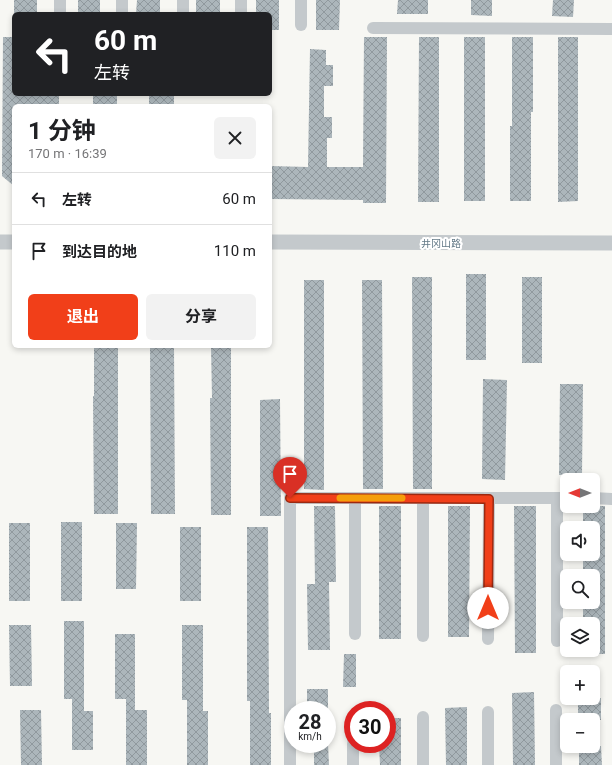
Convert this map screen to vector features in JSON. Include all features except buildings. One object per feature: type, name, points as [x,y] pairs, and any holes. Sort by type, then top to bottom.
[{"type":"street","points":[[60,0],[60,12]]},
{"type":"street","points":[[122,0],[122,12]]},
{"type":"street","points":[[183,0],[183,12]]},
{"type":"street","points":[[241,0],[241,12]]},
{"type":"street","points":[[301,0],[301,25]]},
{"type":"street","points":[[373,28],[612,29]]},
{"type":"street","points":[[0,242],[12,242]]},
{"type":"street","name":"井冈山路","points":[[272,242],[612,243]]},
{"type":"street","points":[[290,765],[290,498],[560,498]]},
{"type":"street","points":[[423,498],[423,636]]},
{"type":"street","points":[[600,498],[612,499]]},
{"type":"street","points":[[355,499],[355,634]]},
{"type":"street","points":[[488,639],[489,499]]},
{"type":"street","points":[[557,641],[561,513]]},
{"type":"street","points":[[556,710],[556,765]]},
{"type":"street","points":[[488,712],[488,765]]},
{"type":"street","points":[[423,717],[423,765]]},
{"type":"street","points":[[353,753],[353,765]]},
{"type":"slow traffic","points":[[340,498],[402,498]]},
{"type":"route","points":[[290,498],[489,499],[488,608]]}]
